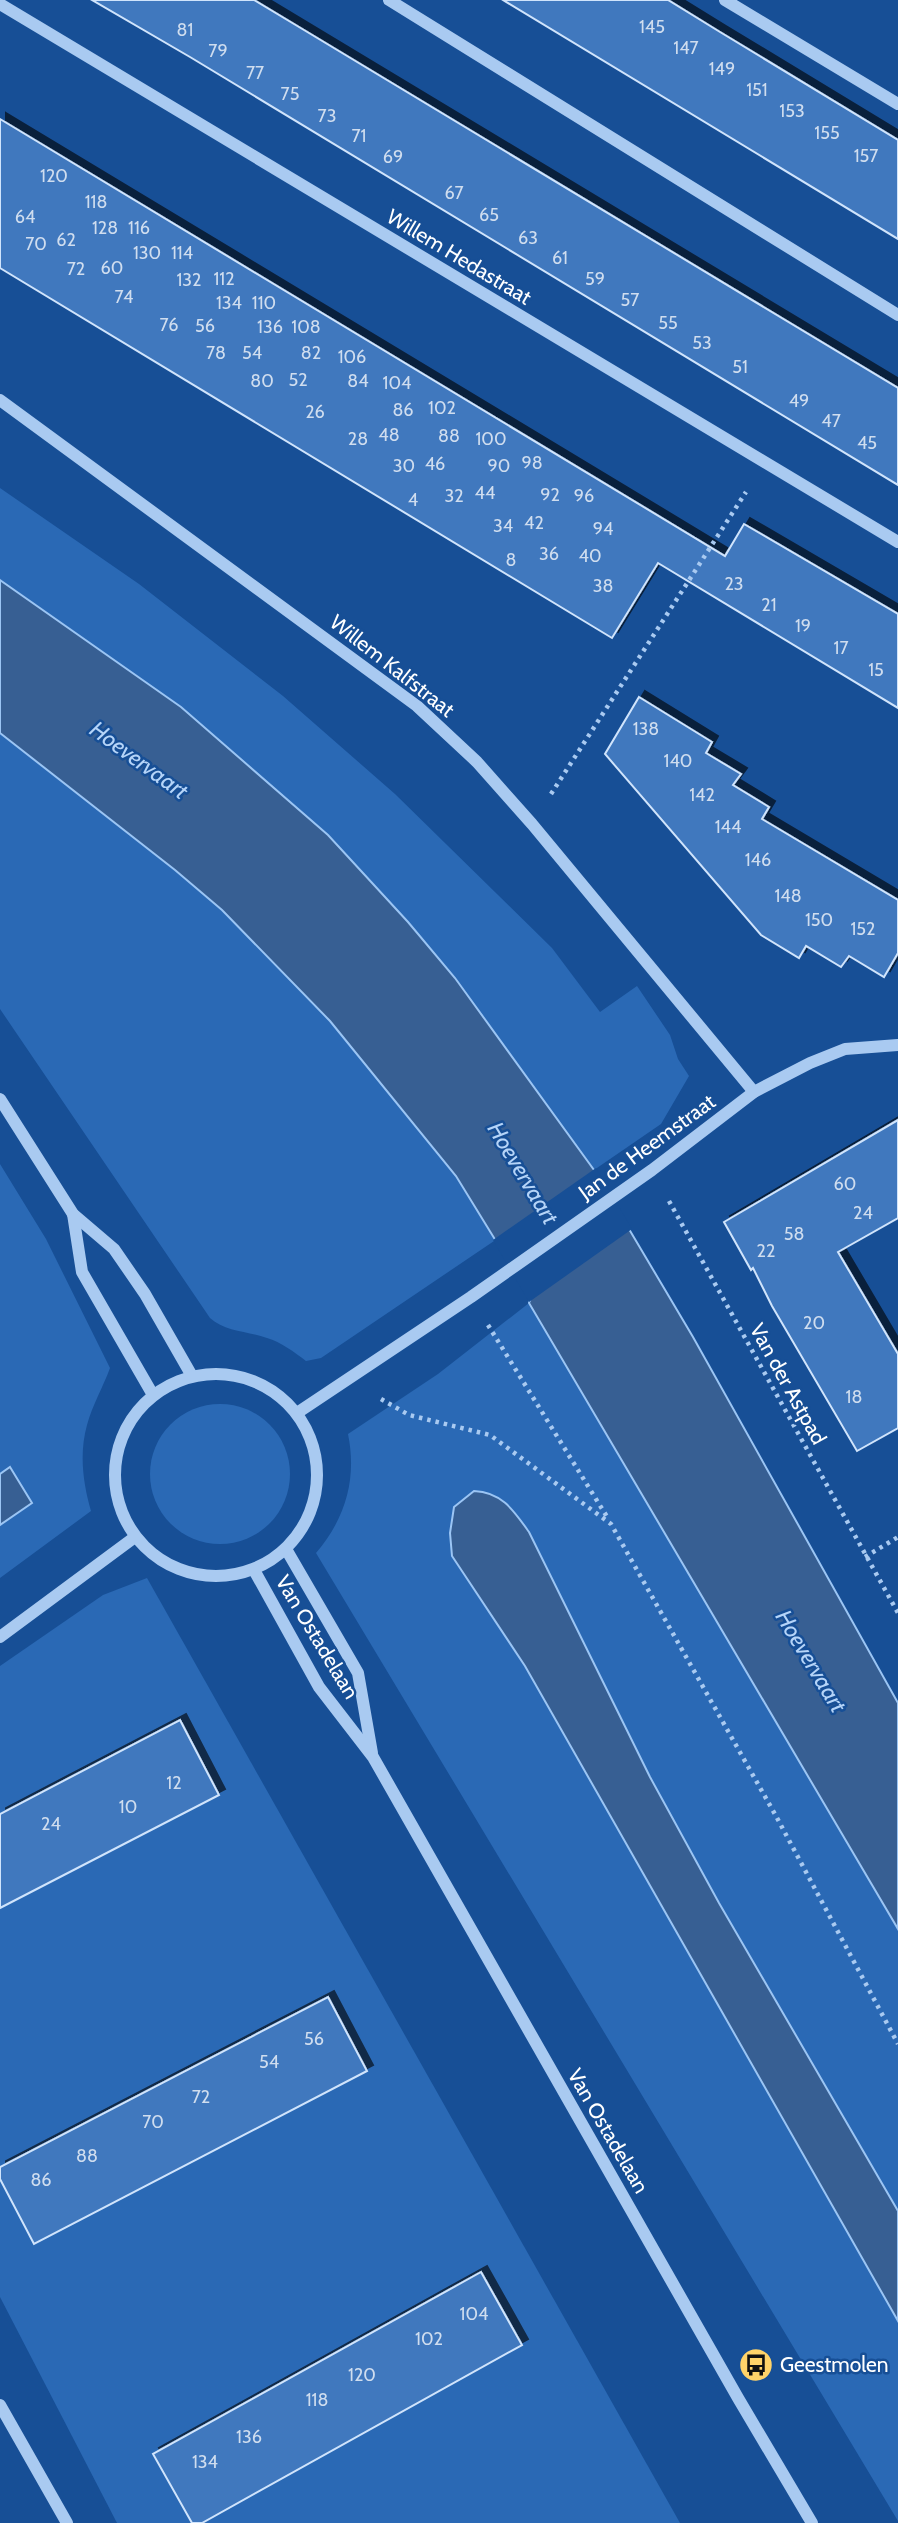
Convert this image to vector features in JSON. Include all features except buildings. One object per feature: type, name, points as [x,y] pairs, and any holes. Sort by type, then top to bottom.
[{"type":"street","points":[[389,0],[898,315]]},
{"type":"street","points":[[725,0],[898,104]]},
{"type":"street","name":"Willem Hedastraat","points":[[0,4],[898,542]]},
{"type":"street","name":"Willem Kalfstraat","points":[[0,400],[417,706],[477,762],[532,824],[754,1092]]},
{"type":"street","name":"Jan de Heemstraat","points":[[297,1413],[471,1297],[652,1170],[754,1092],[810,1063],[845,1049],[898,1045]]},
{"type":"street","points":[[0,1100],[73,1214],[114,1250],[145,1294],[192,1376]]},
{"type":"street","points":[[73,1214],[82,1272],[153,1395]]},
{"type":"street","points":[[232,1374],[268,1387],[297,1413],[313,1447],[317,1483],[307,1520],[286,1549],[254,1570],[222,1577],[189,1573],[159,1560],[135,1537],[120,1509],[114,1478],[118,1447],[131,1418],[153,1395],[171,1383],[192,1376],[232,1374]]},
{"type":"street","points":[[0,1637],[135,1537]]},
{"type":"street","name":"Van Ostadelaan","points":[[286,1549],[358,1673],[373,1757]]},
{"type":"street","name":"Van Ostadelaan","points":[[254,1570],[319,1687],[373,1757],[812,2523]]},
{"type":"street","points":[[0,2405],[67,2523]]},
{"type":"path","points":[[532,824],[765,463]]},
{"type":"path","name":"Van der Astpad","points":[[652,1170],[898,1614]]},
{"type":"path","points":[[471,1297],[611,1524],[776,1816],[898,2044]]},
{"type":"path","points":[[347,1380],[409,1415],[490,1435],[611,1524]]},
{"type":"path","points":[[865,1556],[898,1537]]},
{"type":"shaded area","points":[[0,488],[139,584],[283,696],[395,794],[552,948],[600,1012],[637,986],[670,1035],[678,1059],[689,1076],[661,1124],[594,1170],[455,978],[329,835],[181,707],[0,579]]},
{"type":"shaded area","points":[[0,733],[222,910],[330,1021],[456,1176],[497,1239],[321,1358],[306,1361],[277,1342],[230,1329],[210,1318],[0,1009]]},
{"type":"shaded area","points":[[0,1164],[46,1239],[110,1368],[87,1425],[83,1447],[83,1468],[91,1511],[0,1578],[0,1525],[32,1503],[10,1467],[0,1474]]},
{"type":"shaded area","points":[[529,1303],[898,1929],[898,2211],[719,1903],[650,1777],[452,1548],[452,1556],[525,1666],[898,2321],[898,2521],[316,1553],[335,1526],[347,1497],[351,1466],[348,1434],[438,1374]]},
{"type":"shaded area","points":[[220,1404],[247,1410],[269,1425],[284,1447],[290,1474],[284,1501],[269,1523],[247,1538],[220,1544],[193,1538],[171,1523],[156,1501],[150,1474],[156,1447],[171,1425],[193,1410]]},
{"type":"shaded area","points":[[147,1578],[680,2523],[117,2523],[0,2297],[0,1666],[103,1595]]},
{"type":"water","name":"Hoevervaart","points":[[0,580],[181,707],[328,835],[455,978],[594,1170],[693,1337],[898,1703],[898,1929],[529,1303],[531,1298],[456,1176],[330,1021],[222,910],[0,733]]},
{"type":"water","points":[[10,1467],[32,1503],[0,1525],[0,1474]]},
{"type":"water","points":[[474,1491],[500,1499],[529,1532],[650,1777],[719,1903],[898,2211],[898,2321],[525,1666],[452,1556],[450,1533],[454,1507]]},
{"type":"pier","points":[[596,1168],[632,1229],[529,1302],[493,1240]]},
{"type":"place","name":"Geestmolen","points":[[756,2365]]}]
